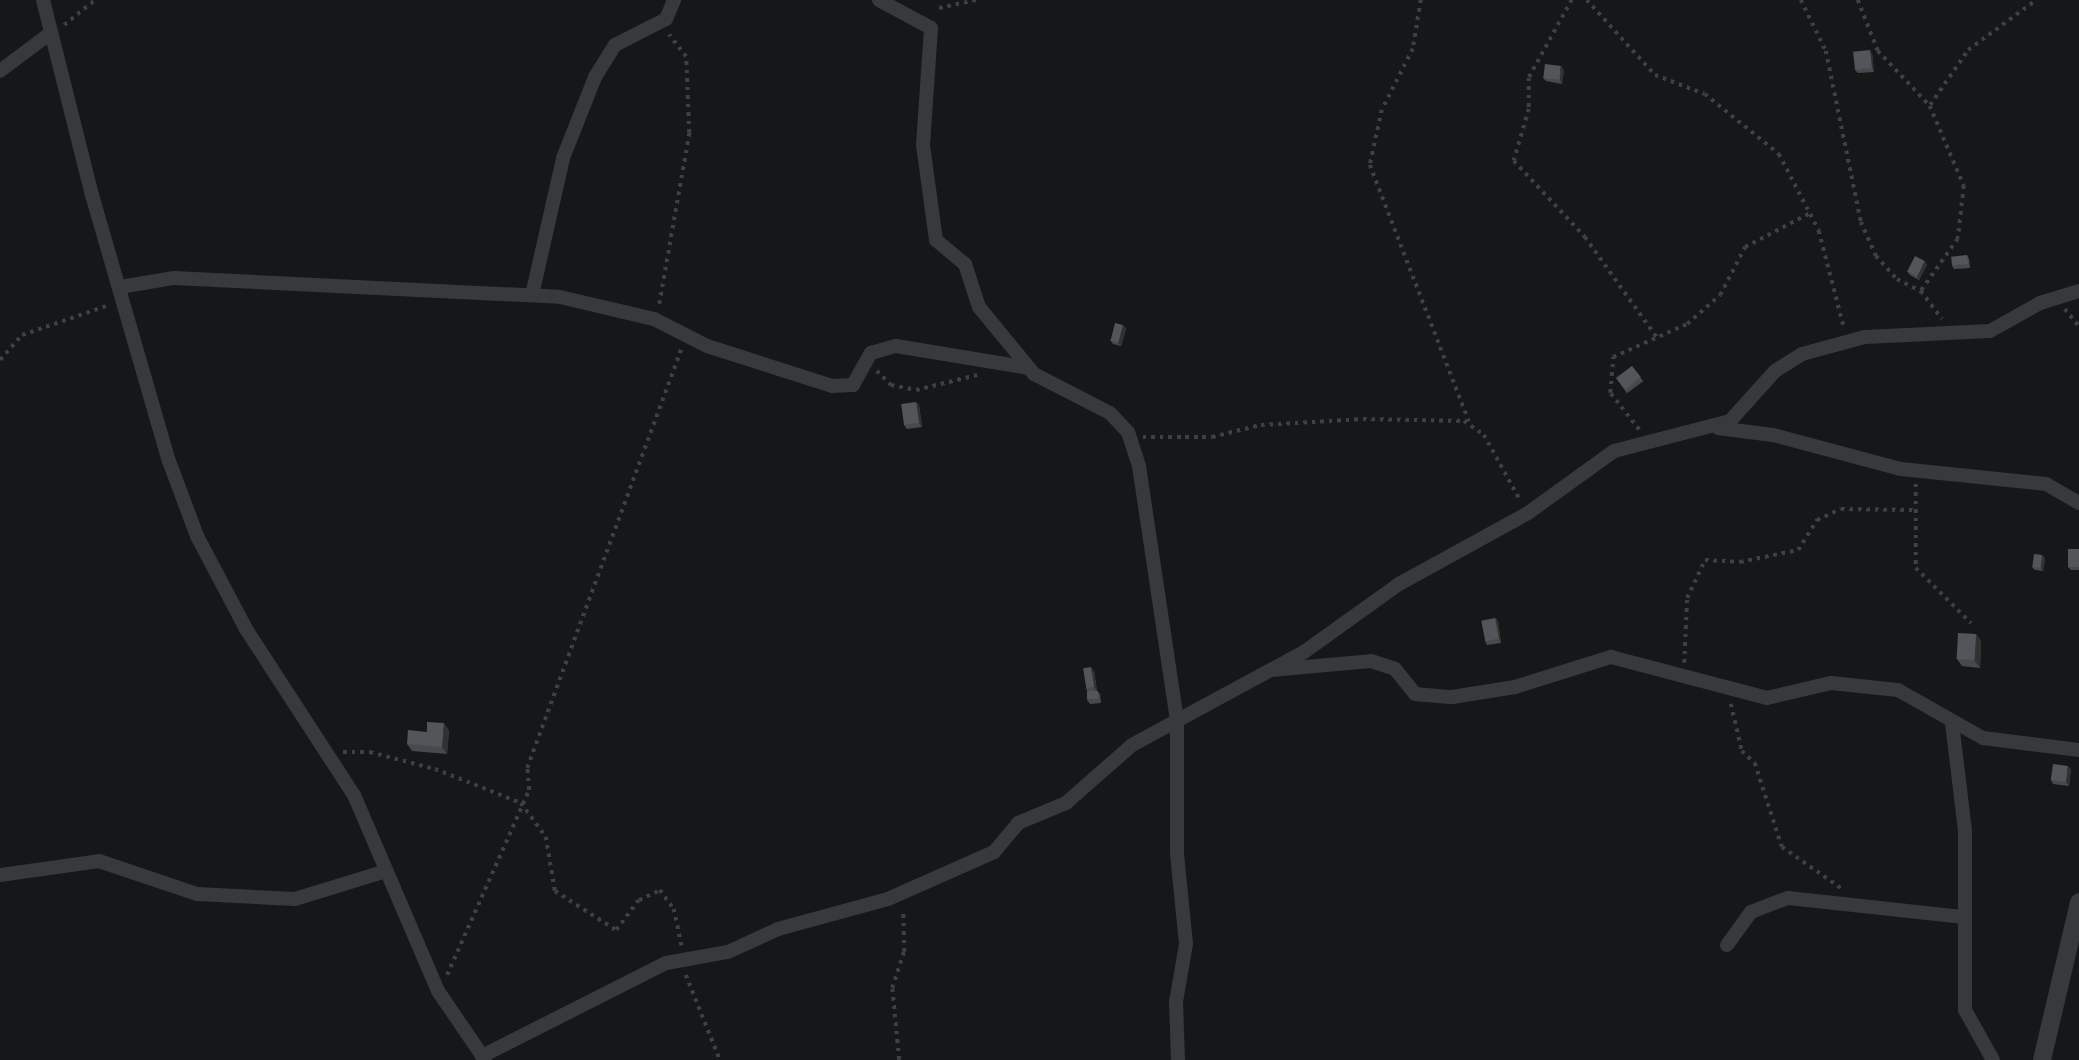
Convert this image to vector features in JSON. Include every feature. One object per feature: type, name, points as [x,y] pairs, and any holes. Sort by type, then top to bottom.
[{"type":"street","points":[[43,0],[48,35],[169,461],[198,536],[246,629],[324,753],[354,795],[438,991],[484,1058],[632,976],[684,959],[728,952],[778,929],[904,890],[994,852],[1018,823],[1066,803],[1132,745],[1271,670],[1354,621],[1420,570],[1528,513],[1614,451],[1718,428],[1922,472],[2046,484],[2079,503]]},
{"type":"street","points":[[532,295],[563,158],[595,77],[615,45],[660,22],[674,0]]},
{"type":"street","points":[[879,0],[931,28],[923,145],[933,233],[965,264],[973,298],[1029,368]]},
{"type":"street","points":[[0,71],[48,35]]},
{"type":"street","points":[[122,293],[174,278],[532,295],[654,319],[686,338],[832,386],[853,386],[868,358],[883,348],[913,346],[1029,368],[1110,413],[1128,432],[1139,466],[1177,719],[1177,854],[1186,944],[1176,1002],[1178,1060]]},
{"type":"street","points":[[1718,428],[1786,362],[1846,340],[1990,331],[2040,303],[2079,291]]},
{"type":"street","points":[[1271,670],[1371,661],[1395,669],[1415,694],[1452,697],[1515,687],[1605,656],[1683,679],[1779,700],[1830,682],[1874,686],[1914,697],[1952,723],[1983,738],[2079,750]]},
{"type":"street","points":[[1952,723],[1965,830],[1962,917],[1965,1010],[1993,1060]]},
{"type":"street","points":[[0,876],[99,861],[197,894],[295,899],[386,872]]},
{"type":"street","points":[[1727,945],[1751,912],[1771,900],[1854,903],[1962,917]]},
{"type":"street","points":[[2042,1060],[2079,902]]},
{"type":"path","points":[[48,35],[95,0]]},
{"type":"path","points":[[939,8],[977,0]]},
{"type":"path","points":[[1421,0],[1410,59],[1382,110],[1370,165],[1469,422],[1484,435],[1528,513]]},
{"type":"path","points":[[1572,0],[1529,78],[1529,109],[1514,160],[1585,237],[1658,339]]},
{"type":"path","points":[[1587,0],[1655,75],[1705,94],[1753,129],[1779,154],[1811,213],[1846,340]]},
{"type":"path","points":[[1801,0],[1837,90],[1861,222],[1886,270],[1921,291],[1952,335]]},
{"type":"path","points":[[1858,0],[1878,51],[1930,106],[1955,152],[1965,204],[1952,251],[1921,291]]},
{"type":"path","points":[[1930,106],[1968,50],[2036,0]]},
{"type":"path","points":[[654,319],[675,238],[689,132],[684,47],[660,22]]},
{"type":"path","points":[[1650,441],[1618,408],[1608,370],[1613,356],[1658,339],[1720,295],[1745,247],[1811,213]]},
{"type":"path","points":[[0,360],[27,332],[122,293]]},
{"type":"path","points":[[438,991],[529,790],[527,768],[686,338]]},
{"type":"path","points":[[868,358],[900,388],[927,388],[983,374]]},
{"type":"path","points":[[1128,432],[1188,438],[1273,424],[1469,422]]},
{"type":"path","points":[[1922,472],[1914,510],[1921,577],[1971,623]]},
{"type":"path","points":[[1683,679],[1687,598],[1706,560],[1740,562],[1798,550],[1817,520],[1841,509],[1914,510]]},
{"type":"path","points":[[1718,685],[1734,708],[1742,751],[1755,763],[1782,847],[1854,903]]},
{"type":"path","points":[[324,753],[370,752],[481,783],[521,803],[546,837],[555,891],[616,930],[639,900],[660,890],[674,909],[689,990],[720,1060]]},
{"type":"path","points":[[899,1060],[892,988],[904,952],[904,890]]},
{"type":"building","points":[[1870,50],[1872,68],[1855,70],[1853,52]]},
{"type":"building","points":[[1545,64],[1561,66],[1559,80],[1543,78]]},
{"type":"building","points":[[1967,255],[1968,264],[1952,266],[1951,257]]},
{"type":"building","points":[[1915,256],[1925,261],[1917,276],[1907,271]]},
{"type":"building","points":[[1115,323],[1123,325],[1118,342],[1111,340]]},
{"type":"building","points":[[1632,366],[1641,377],[1625,389],[1616,379]]},
{"type":"building","points":[[916,402],[919,423],[904,425],[901,404]]},
{"type":"building","points":[[2068,549],[2079,549],[2079,567],[2068,567]]},
{"type":"building","points":[[2034,554],[2042,555],[2040,568],[2032,567]]},
{"type":"building","points":[[1495,618],[1499,639],[1485,641],[1481,621]]},
{"type":"building","points":[[1958,633],[1976,634],[1975,660],[1957,659]]},
{"type":"building","points":[[1091,667],[1094,687],[1086,688],[1083,668]]},
{"type":"building","points":[[1087,691],[1098,691],[1098,699],[1087,699]]},
{"type":"building","points":[[427,722],[444,723],[442,747],[407,744],[408,730],[427,732]]},
{"type":"building","points":[[2053,764],[2068,766],[2066,782],[2051,780]]}]
